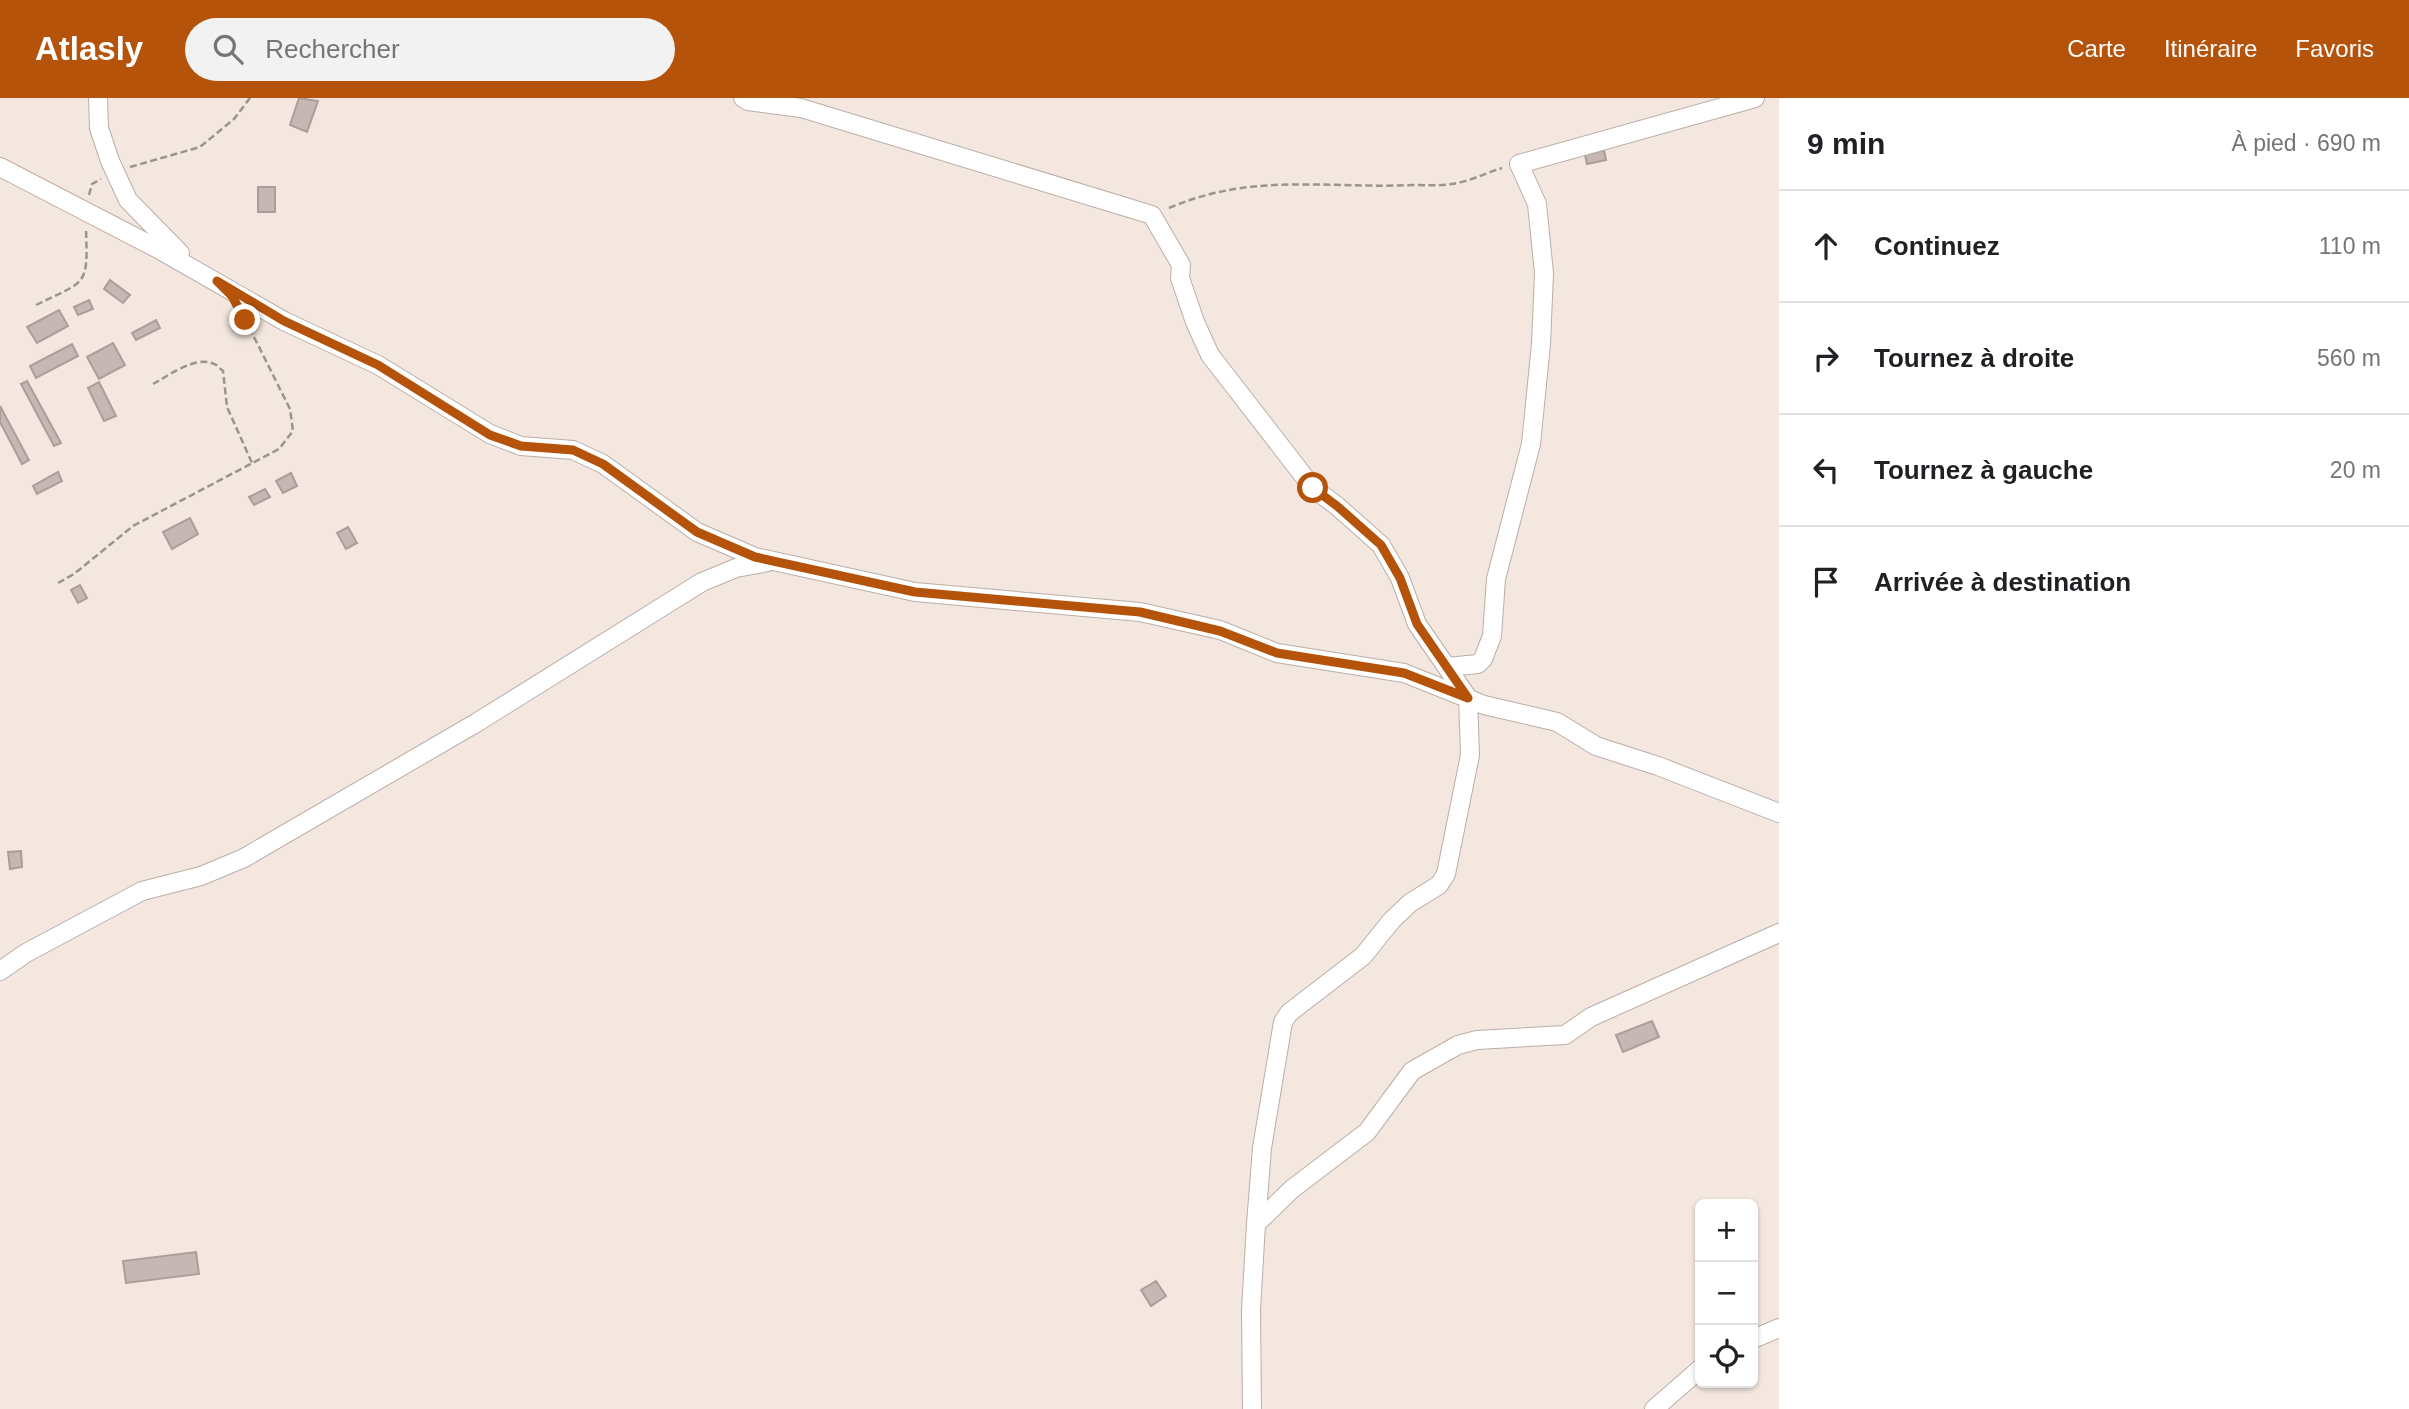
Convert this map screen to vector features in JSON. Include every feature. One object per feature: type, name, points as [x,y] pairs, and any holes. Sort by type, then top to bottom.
[{"type":"street","points":[[98,98],[99,128],[110,162],[128,200],[198,271]]},
{"type":"street","points":[[743,98],[748,101],[802,108],[1152,215],[1181,265],[1180,278],[1195,323],[1210,355],[1313,488],[1381,545],[1400,578],[1417,624],[1468,698],[1470,755],[1446,874],[1439,886],[1410,903],[1392,920],[1363,956],[1289,1013],[1283,1022],[1262,1148],[1251,1310],[1252,1409]]},
{"type":"street","points":[[1447,667],[1478,664],[1483,659],[1492,636],[1496,579],[1531,444],[1541,344],[1544,273],[1537,204],[1519,164],[1755,98]]},
{"type":"street","points":[[0,167],[198,271],[284,321],[378,365],[490,435],[521,446],[573,450],[603,464],[697,532],[755,557],[915,592],[1140,612],[1220,631],[1277,653],[1404,673],[1484,705],[1557,722],[1596,746],[1658,766],[1779,813]]},
{"type":"street","points":[[0,971],[26,953],[142,891],[201,876],[244,858],[476,723],[702,582],[736,568],[775,561]]},
{"type":"street","points":[[1256,1224],[1292,1189],[1367,1132],[1412,1071],[1458,1045],[1477,1040],[1564,1035],[1591,1017],[1779,933]]},
{"type":"street","points":[[1758,1337],[1779,1328]]},
{"type":"street","points":[[1654,1409],[1695,1373]]},
{"type":"path","points":[[1152,215],[1196,196],[1237,187],[1288,184],[1376,187],[1453,184],[1519,164]]},
{"type":"path","points":[[58,583],[74,574],[133,526],[279,449],[293,431],[290,408],[239,308]]},
{"type":"path","points":[[153,384],[200,362],[213,363],[223,372],[227,407],[252,463]]},
{"type":"building","points":[[299,98],[318,101],[307,132],[290,125]]},
{"type":"building","points":[[1604,150],[1606,160],[1587,164],[1585,155]]},
{"type":"building","points":[[258,187],[275,187],[275,212],[258,212]]},
{"type":"building","points":[[110,280],[130,295],[123,303],[104,289]]},
{"type":"building","points":[[89,300],[93,309],[78,315],[74,307]]},
{"type":"building","points":[[59,310],[68,326],[37,343],[27,327]]},
{"type":"building","points":[[156,320],[160,328],[136,340],[132,333]]},
{"type":"building","points":[[113,343],[125,365],[99,379],[87,357]]},
{"type":"building","points":[[72,344],[78,356],[36,378],[30,366]]},
{"type":"building","points":[[27,381],[61,443],[54,446],[21,384]]},
{"type":"building","points":[[99,382],[116,416],[104,421],[88,388]]},
{"type":"building","points":[[0,406],[29,460],[22,464],[0,422]]},
{"type":"building","points":[[58,472],[62,481],[37,494],[33,486]]},
{"type":"building","points":[[291,473],[297,486],[283,493],[276,481]]},
{"type":"building","points":[[265,489],[270,497],[254,505],[249,497]]},
{"type":"building","points":[[190,518],[198,534],[172,549],[163,532]]},
{"type":"building","points":[[348,527],[357,543],[346,549],[337,533]]},
{"type":"building","points":[[80,585],[87,598],[78,603],[71,590]]},
{"type":"building","points":[[21,851],[22,867],[10,869],[8,852]]},
{"type":"building","points":[[1652,1021],[1659,1037],[1623,1052],[1616,1035]]},
{"type":"building","points":[[196,1252],[199,1274],[126,1283],[123,1261]]},
{"type":"building","points":[[1156,1281],[1166,1296],[1151,1306],[1141,1290]]},
{"type":"route","points":[[245,320],[232,296],[217,281],[284,321],[378,365],[490,435],[521,446],[573,450],[603,464],[697,532],[755,557],[915,592],[1140,612],[1220,631],[1277,653],[1404,673],[1468,698],[1417,624],[1400,578],[1381,545],[1313,488]]}]
